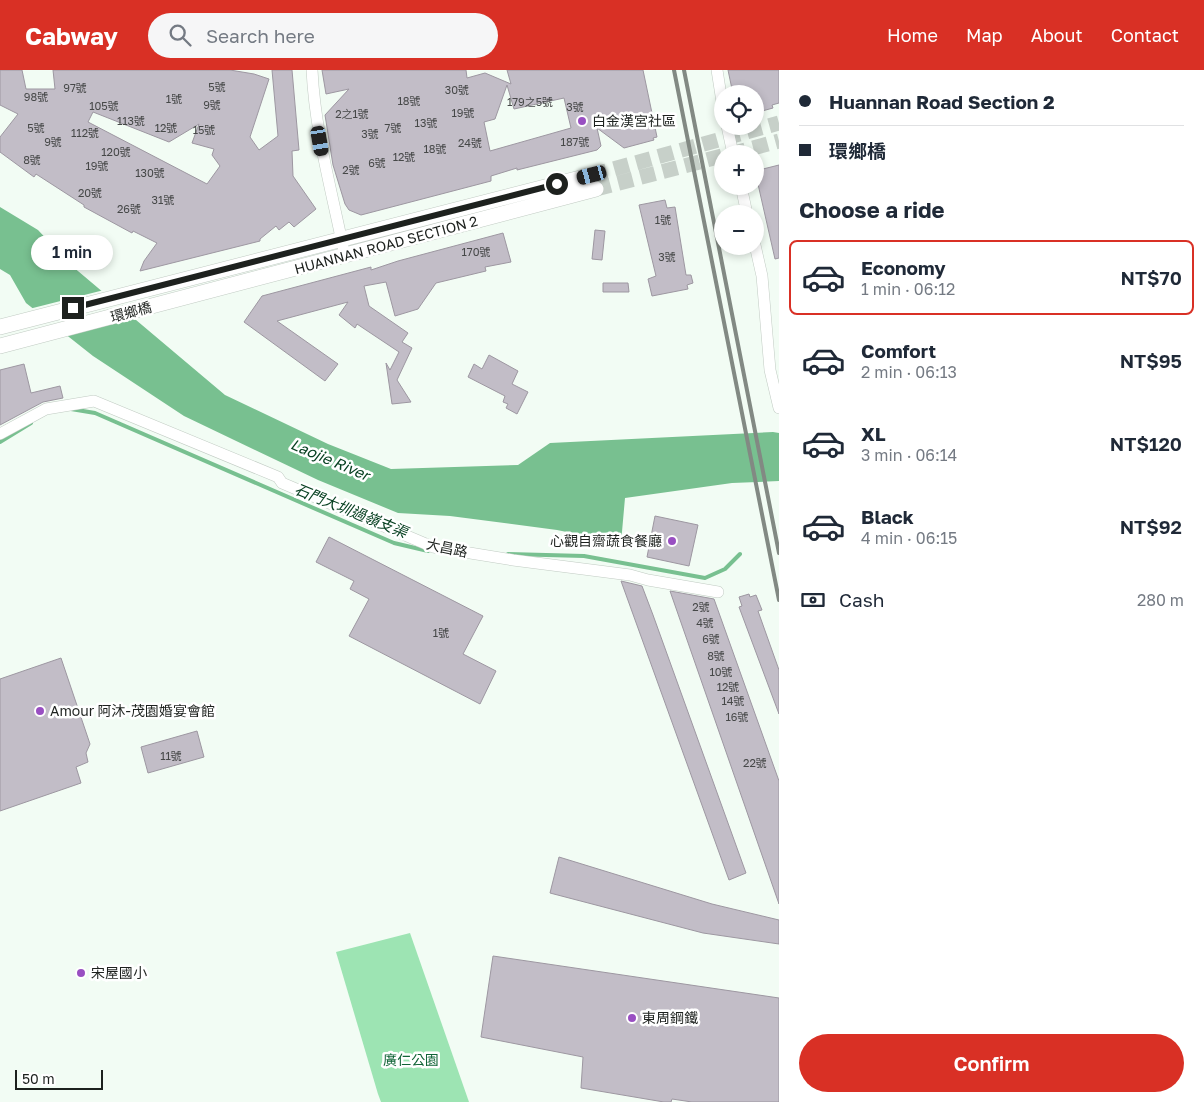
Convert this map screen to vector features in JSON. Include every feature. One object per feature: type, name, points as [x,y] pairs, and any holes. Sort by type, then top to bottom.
[{"type":"main road","name":"HUANNAN ROAD SECTION 2","points":[[175,300],[345,256],[507,205],[594,182]]},
{"type":"main road","name":"HUANNAN ROAD SECTION 2","points":[[163,284],[341,238],[507,205]]},
{"type":"main road","name":"環鄉橋","points":[[0,327],[163,284]]},
{"type":"main road","name":"環鄉橋","points":[[0,346],[175,300]]},
{"type":"street","points":[[312,70],[314,104],[322,151],[345,256]]},
{"type":"street","points":[[717,70],[719,85]]},
{"type":"street","points":[[757,255],[762,276],[770,370],[779,408]]},
{"type":"street","name":"大昌路","points":[[0,434],[46,409],[94,401],[278,477],[291,486],[433,546],[516,560],[630,575],[718,592]]},
{"type":"green space","name":"廣仁公園","points":[[410,933],[469,1102],[381,1102],[378,1094],[336,952]]},
{"type":"water","name":"Laojie River","points":[[0,207],[38,230],[72,266],[225,395],[328,444],[391,469],[518,465],[550,443],[773,432],[779,433],[779,481],[732,483],[625,498],[621,543],[557,530],[450,516],[398,513],[318,480],[184,416],[93,356],[26,303],[10,275],[0,269]]},
{"type":"pier","points":[[104,290],[137,318],[63,336],[29,309]]},
{"type":"building","points":[[0,70],[22,70],[26,89],[55,89],[53,70],[230,70],[254,74],[269,79],[250,137],[259,150],[278,136],[272,70],[292,70],[299,150],[292,151],[293,176],[316,209],[294,227],[289,222],[279,230],[276,226],[260,241],[140,271],[144,261],[157,243],[133,231],[132,233],[84,207],[84,205],[36,174],[34,177],[0,152],[0,137],[18,114],[0,105]],"holes":[[[93,112],[169,142],[199,124],[192,143],[214,149],[212,155],[220,166],[207,184],[88,122]]]},
{"type":"building","points":[[322,70],[466,70],[467,78],[485,73],[511,84],[507,70],[643,70],[657,137],[653,138],[654,140],[624,148],[597,128],[601,146],[597,150],[517,170],[517,168],[491,176],[491,181],[361,215],[349,210],[345,204],[333,165],[325,115],[349,89],[326,94]],"holes":[[[507,85],[514,109],[564,98],[571,128],[490,151],[484,122],[495,119]]]},
{"type":"building","points":[[728,70],[779,70],[779,103],[772,105],[773,108],[764,110],[764,85],[731,85]]},
{"type":"building","points":[[779,165],[779,258],[775,259],[760,195],[764,195],[764,169]]},
{"type":"building","points":[[665,200],[667,208],[675,207],[686,275],[691,275],[693,283],[687,285],[688,289],[652,296],[648,279],[656,276],[639,205]]},
{"type":"building","points":[[595,230],[605,231],[602,260],[592,259]]},
{"type":"building","points":[[503,233],[511,262],[485,267],[486,271],[436,283],[418,309],[395,316],[386,282],[364,286],[369,306],[408,333],[402,342],[412,348],[397,380],[411,402],[392,404],[386,363],[390,370],[399,352],[357,324],[355,328],[339,315],[348,302],[277,321],[338,364],[325,381],[244,322],[262,296],[371,267],[371,270]]},
{"type":"building","points":[[603,283],[628,283],[629,292],[603,292]]},
{"type":"building","points":[[489,355],[518,371],[512,384],[528,392],[517,414],[506,408],[508,404],[503,402],[505,396],[468,377],[474,364],[482,369]]},
{"type":"building","points":[[24,364],[31,393],[60,386],[63,398],[43,402],[0,425],[0,370]]},
{"type":"building","name":"心觀自齋蔬食餐廳","points":[[655,516],[698,525],[689,566],[647,557]]},
{"type":"building","points":[[329,537],[483,616],[463,654],[496,671],[480,704],[349,636],[369,599],[350,589],[354,581],[316,562]]},
{"type":"building","points":[[621,581],[642,586],[653,615],[746,873],[729,880]]},
{"type":"building","points":[[670,591],[714,599],[779,781],[779,904]]},
{"type":"building","points":[[749,594],[750,597],[756,595],[762,610],[758,611],[779,670],[779,714],[739,607],[742,606],[739,597]]},
{"type":"building","name":"Amour 阿沐-茂園婚宴會館","points":[[61,658],[90,744],[86,753],[88,762],[76,767],[81,783],[0,811],[0,679]]},
{"type":"building","points":[[197,731],[204,757],[148,773],[141,747]]},
{"type":"building","points":[[559,857],[712,904],[779,920],[779,944],[703,933],[550,893]]},
{"type":"building","name":"東周鋼鐵","points":[[493,956],[779,998],[779,1102],[692,1102],[672,1099],[671,1102],[664,1102],[581,1088],[583,1057],[481,1037]]},
{"type":"waterway","name":"石門大圳過嶺支渠","points":[[71,409],[95,413],[394,543],[428,551]]},
{"type":"waterway","name":"石門大圳過嶺支渠","points":[[0,442],[31,423]]},
{"type":"waterway","name":"石門大圳過嶺支渠","points":[[508,554],[584,556],[705,578],[725,569],[740,554]]},
{"type":"tunnel","points":[[592,175],[779,123]]},
{"type":"tunnel","points":[[764,145],[779,141]]},
{"type":"tunnel","points":[[596,189],[714,158]]},
{"type":"railway","points":[[674,70],[779,600]]},
{"type":"railway","points":[[684,70],[779,553]]},
{"type":"place","name":"白金漢宮社區","points":[[582,121]]},
{"type":"place","name":"心觀自齋蔬食餐廳","points":[[672,541]]},
{"type":"place","name":"Amour 阿沐-茂園婚宴會館","points":[[40,711]]},
{"type":"place","name":"宋屋國小","points":[[81,973]]},
{"type":"place","name":"東周鋼鐵","points":[[632,1018]]},
{"type":"route","points":[[73,308],[557,184]]}]
